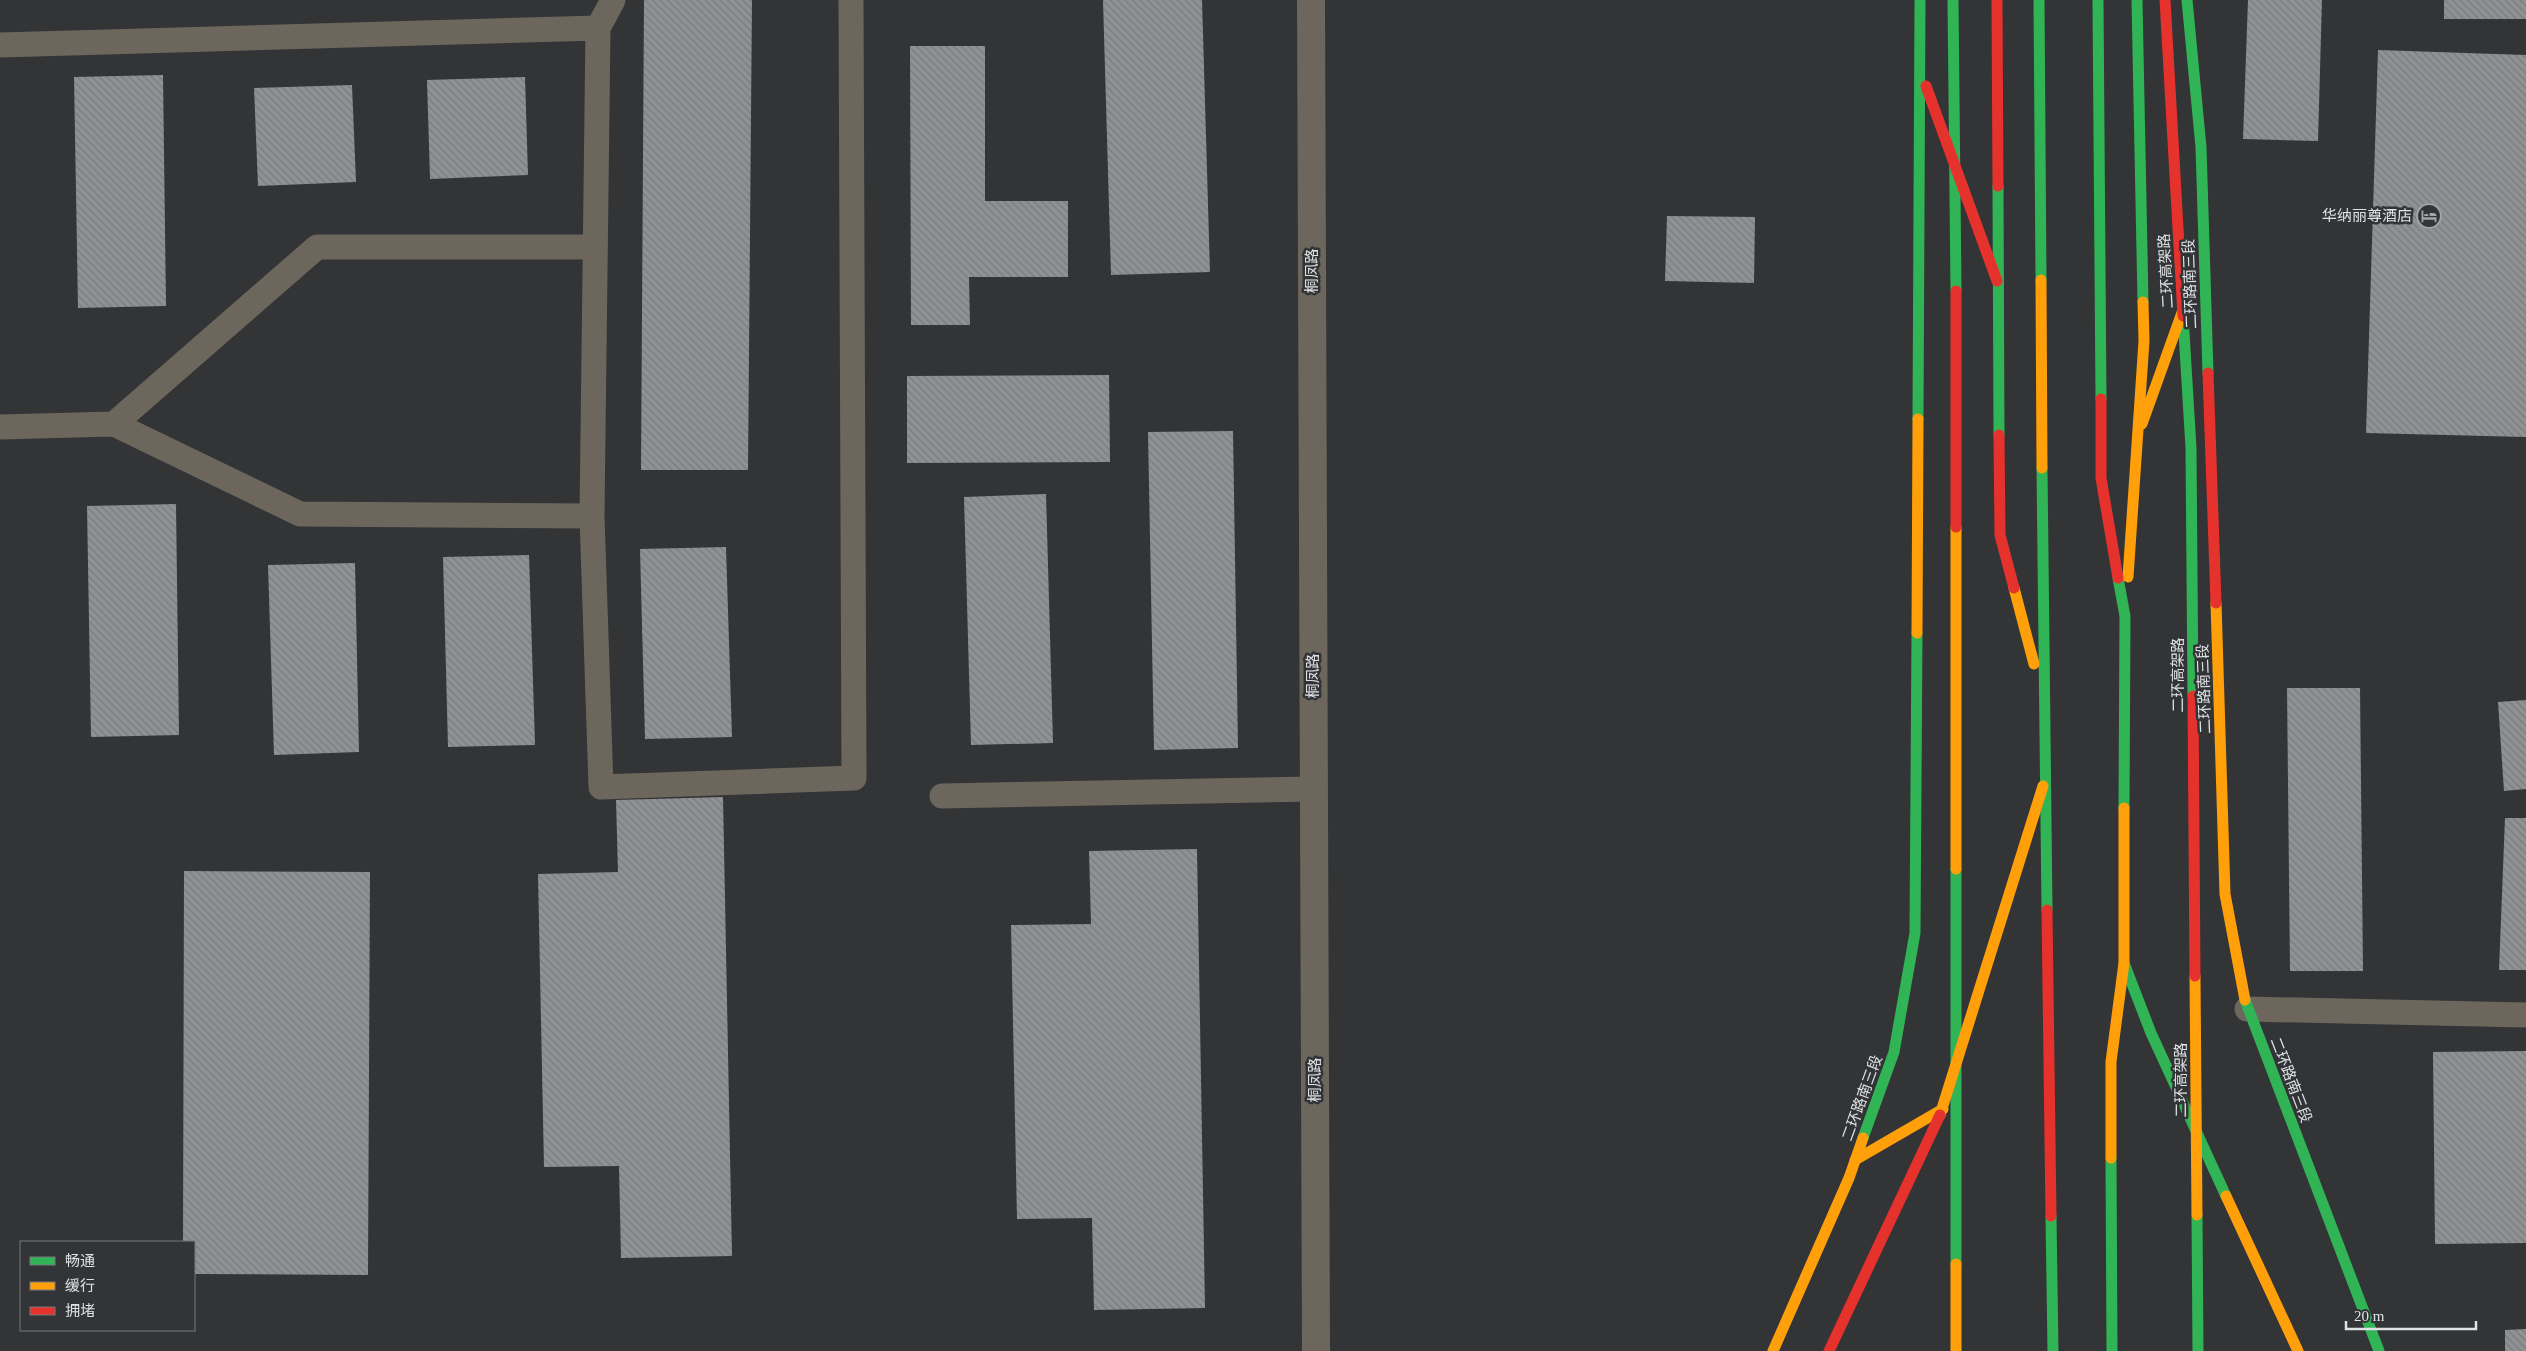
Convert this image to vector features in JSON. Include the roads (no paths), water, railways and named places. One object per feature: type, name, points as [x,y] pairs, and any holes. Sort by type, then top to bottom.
[{"type":"main road","name":"二环路南三段","points":[[1773,1351],[1855,1160],[1894,1052],[1915,933],[1920,0]]},
{"type":"main road","points":[[1953,0],[1956,284],[1956,1351]]},
{"type":"main road","points":[[1997,0],[2000,535],[2044,705]]},
{"type":"main road","points":[[2039,0],[2044,705],[2053,1351]]},
{"type":"main road","points":[[2098,0],[2102,478],[2125,616]]},
{"type":"main road","points":[[2112,1351],[2111,1062],[2124,963],[2125,616],[2144,341],[2137,0]]},
{"type":"main road","name":"二环高架路","points":[[2165,0],[2191,448],[2198,1351]]},
{"type":"main road","name":"二环路南三段","points":[[2187,0],[2201,147],[2225,894],[2247,1009],[2379,1351]]},
{"type":"main road","points":[[1920,68],[1999,285]]},
{"type":"main road","points":[[2139,432],[2204,250]]},
{"type":"main road","points":[[1829,1351],[1943,1109],[2045,778]]},
{"type":"main road","points":[[2124,963],[2151,1033],[2298,1351]]},
{"type":"main road","points":[[1855,1160],[1943,1109]]},
{"type":"street","name":"桐凤路","points":[[1311,0],[1316,1351]]},
{"type":"lane","points":[[613,0],[598,28],[592,516],[601,787],[854,778],[851,0]]},
{"type":"lane","points":[[0,45],[598,28]]},
{"type":"lane","points":[[114,424],[317,247],[595,247]]},
{"type":"lane","points":[[0,427],[114,424],[300,514],[592,516]]},
{"type":"lane","points":[[942,796],[1314,789]]},
{"type":"lane","points":[[2247,1009],[2526,1014]]},
{"type":"place","name":"华纳丽尊酒店","points":[[2429,216]]}]
